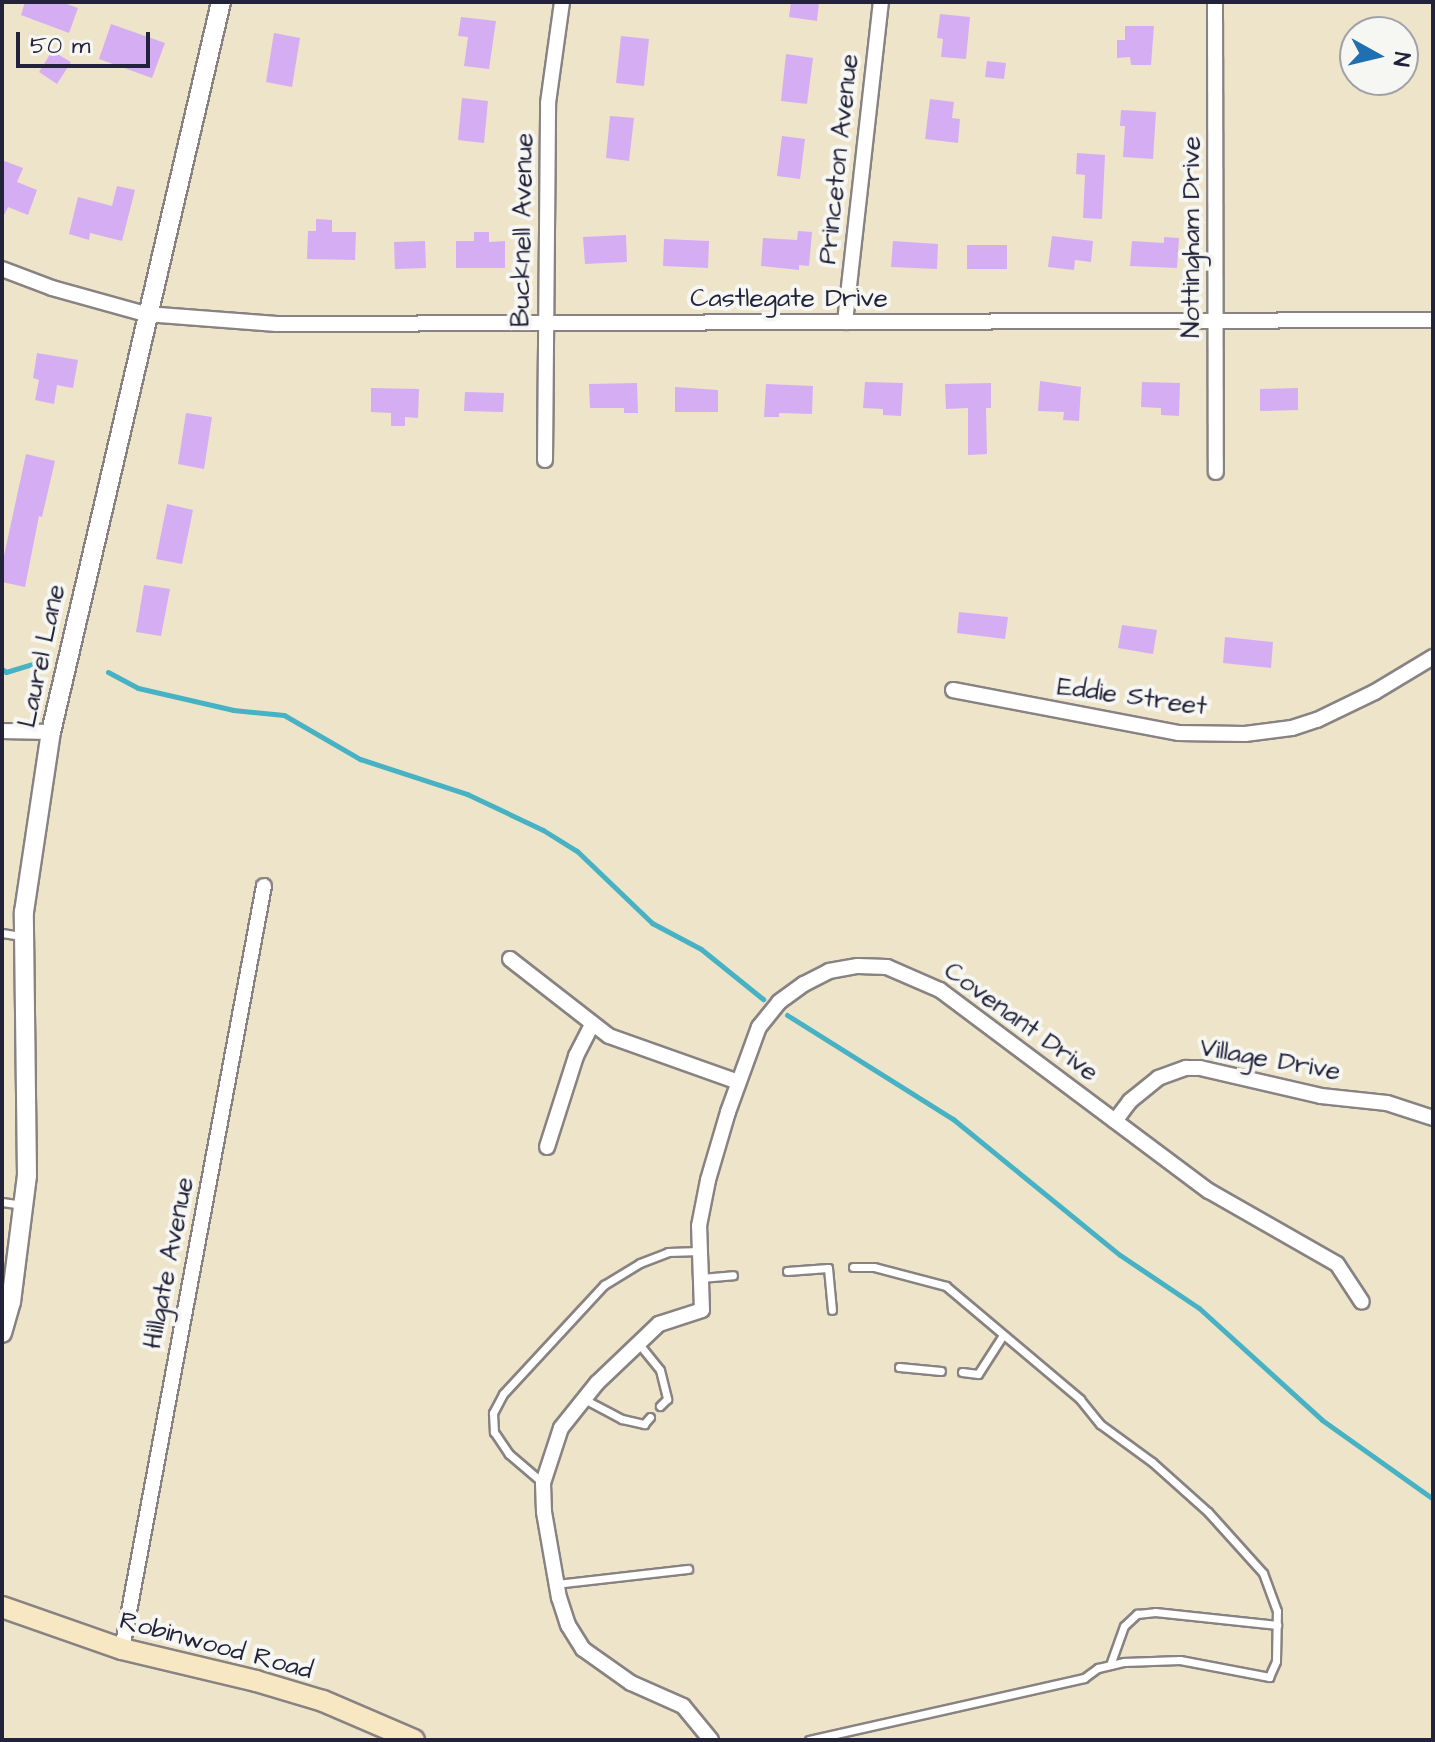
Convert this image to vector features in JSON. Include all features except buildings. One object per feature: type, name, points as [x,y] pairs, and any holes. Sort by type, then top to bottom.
[{"type":"main road","name":"Robinwood Road","points":[[2,1607],[122,1649],[256,1681],[323,1701],[414,1740]]},
{"type":"street","name":"Laurel Lane","points":[[2,1333],[11,1302],[27,1176],[24,912],[51,732],[221,2]]},
{"type":"street","name":"Bucknell Avenue","points":[[545,460],[548,103],[562,2]]},
{"type":"street","name":"Princeton Avenue","points":[[845,322],[881,2]]},
{"type":"street","name":"Nottingham Drive","points":[[1215,2],[1216,472]]},
{"type":"street","name":"Castlegate Drive","points":[[2,269],[52,288],[146,314],[277,324],[1433,320]]},
{"type":"street","name":"Eddie Street","points":[[953,690],[1165,731],[1245,734],[1292,728],[1317,720],[1355,703],[1433,657]]},
{"type":"street","points":[[2,731],[51,732]]},
{"type":"street","name":"Hillgate Avenue","points":[[122,1649],[264,886]]},
{"type":"street","points":[[510,959],[609,1036],[738,1082]]},
{"type":"street","name":"Covenant Drive","points":[[711,1740],[683,1706],[631,1683],[583,1649],[568,1625],[556,1584],[544,1512],[543,1483],[561,1428],[583,1398],[659,1324],[702,1310],[699,1226],[705,1191],[738,1082],[759,1027],[779,1002],[829,971],[858,966],[887,967],[940,990],[1209,1191],[1337,1264],[1362,1302]]},
{"type":"street","points":[[547,1147],[576,1056],[592,1025]]},
{"type":"street","name":"Village Drive","points":[[1115,1121],[1130,1101],[1158,1078],[1186,1068],[1200,1068],[1321,1096],[1387,1103],[1433,1118]]},
{"type":"lane","points":[[2,933],[24,936]]},
{"type":"lane","points":[[2,1202],[23,1205]]},
{"type":"lane","points":[[543,1483],[509,1454],[494,1432],[493,1413],[503,1394],[604,1285],[640,1263],[668,1252],[700,1251]]},
{"type":"lane","points":[[809,1740],[1084,1678],[1098,1668],[1110,1665],[1180,1660],[1269,1677],[1276,1661],[1277,1611],[1263,1573],[1208,1512],[1152,1462],[1100,1424],[1080,1399],[946,1286],[874,1267],[853,1267]]},
{"type":"lane","points":[[787,1271],[828,1268],[832,1310]]},
{"type":"lane","points":[[701,1278],[733,1275]]},
{"type":"lane","points":[[962,1372],[978,1374],[1003,1335]]},
{"type":"lane","points":[[638,1343],[660,1370],[667,1399],[660,1406]]},
{"type":"lane","points":[[899,1367],[941,1371]]},
{"type":"lane","points":[[583,1398],[622,1419],[644,1424],[650,1417]]},
{"type":"lane","points":[[556,1584],[688,1569]]},
{"type":"lane","points":[[1110,1665],[1124,1626],[1137,1614],[1155,1612],[1277,1625]]},
{"type":"waterway","points":[[2,669],[6,672],[33,664]]},
{"type":"waterway","points":[[108,672],[138,688],[233,710],[284,715],[360,759],[467,794],[543,830],[577,851],[652,923],[701,949],[763,999]]},
{"type":"waterway","points":[[787,1015],[953,1119],[1120,1255],[1199,1308],[1322,1420],[1433,1499]]}]
